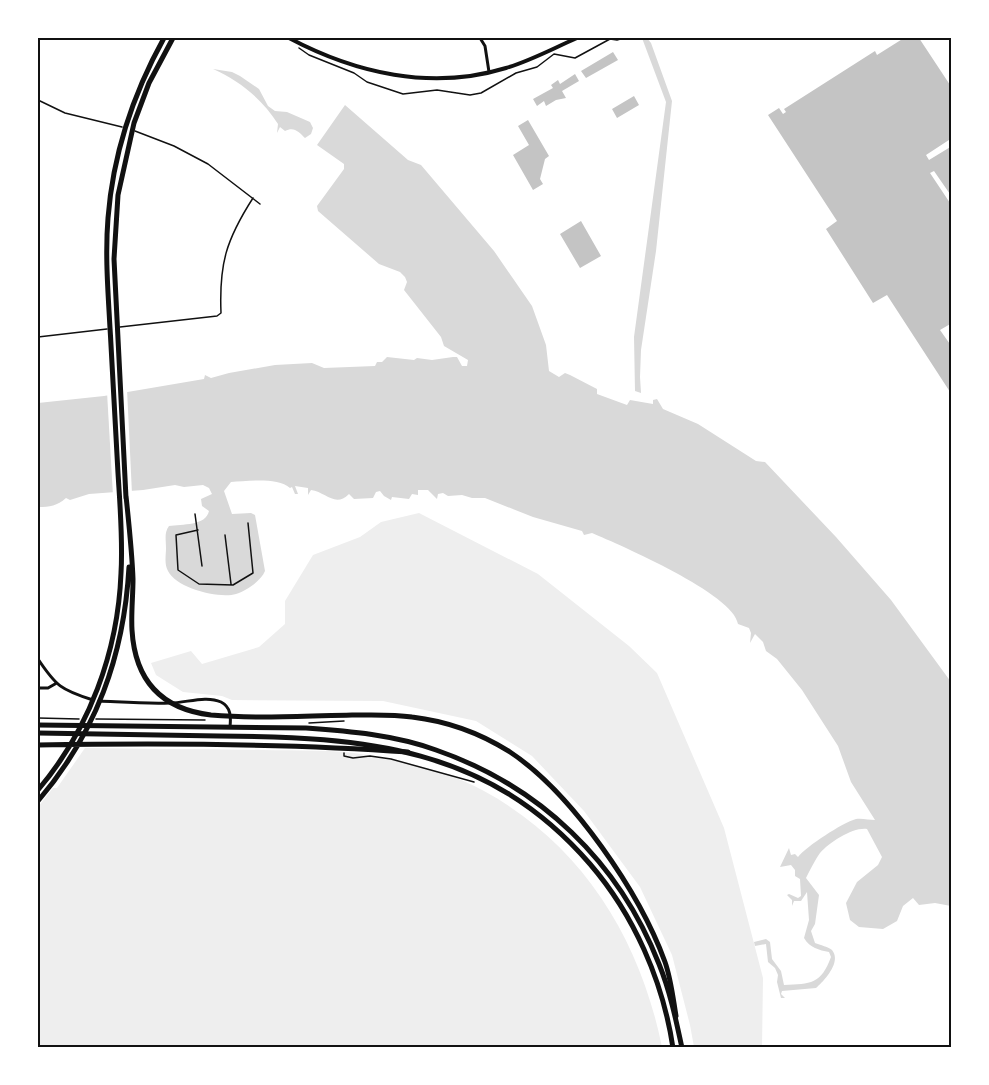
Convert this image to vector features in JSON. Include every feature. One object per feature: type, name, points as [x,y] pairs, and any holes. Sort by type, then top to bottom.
[{"type":"highway","points":[[38,787],[55,769],[93,699],[108,654],[117,612],[121,551],[107,283],[108,220],[114,171],[127,122],[144,76],[164,38]]},
{"type":"highway","points":[[38,801],[64,769],[84,737],[96,711],[116,655],[125,610],[129,572],[115,274],[116,209],[122,168],[134,123],[152,76],[173,38]]},
{"type":"highway","points":[[126,496],[132,564],[134,648],[144,676],[153,689],[166,701],[189,711],[221,716],[410,716],[457,727],[491,741],[512,753],[554,790],[595,838],[644,915],[666,964],[682,1047]]},
{"type":"highway","points":[[38,724],[334,730],[435,749],[493,774],[520,790],[576,835],[621,890],[648,937],[676,1016]]},
{"type":"highway","points":[[38,733],[282,736],[363,743],[408,752],[456,767],[497,786],[550,823],[582,854],[615,896],[639,938],[662,1000],[673,1047]]},
{"type":"highway","points":[[38,745],[151,743],[356,748],[408,752]]},
{"type":"street","points":[[289,38],[339,62],[392,75],[444,78],[489,72],[526,61],[577,38]]},
{"type":"street","points":[[480,38],[485,46],[489,72]]},
{"type":"street","points":[[38,659],[55,684],[74,694],[96,701],[171,704],[213,700],[222,702],[228,707],[231,727]]},
{"type":"street","points":[[38,688],[48,688],[55,684]]},
{"type":"lane","points":[[38,100],[65,113],[133,130],[174,146],[208,164],[260,204]]},
{"type":"lane","points":[[38,337],[217,316],[221,313],[222,264],[228,243],[253,198]]},
{"type":"path","points":[[293,45],[309,55],[354,73],[367,82],[403,94],[436,90],[470,95],[488,90],[516,73],[537,67],[555,54],[575,58],[610,39],[624,38]]},
{"type":"path","points":[[195,514],[202,566]]},
{"type":"path","points":[[198,530],[176,535],[178,570],[199,584],[231,585],[253,573],[248,523]]},
{"type":"path","points":[[225,535],[231,585]]},
{"type":"path","points":[[38,718],[83,719]]},
{"type":"path","points":[[94,719],[208,720]]},
{"type":"path","points":[[309,723],[344,721]]},
{"type":"path","points":[[344,753],[344,756],[353,758],[370,756],[391,759],[476,783]]},
{"type":"shaded area","points":[[642,38],[647,38],[651,43],[672,101],[656,251],[641,350],[641,393],[635,391],[634,337],[666,102]]},
{"type":"shaded area","points":[[213,69],[232,72],[240,76],[259,89],[268,106],[275,111],[287,112],[310,122],[313,128],[311,134],[305,138],[296,130],[285,131],[280,127],[277,133],[278,124],[258,99],[232,79]]},
{"type":"shaded area","points":[[345,105],[408,160],[421,165],[494,251],[532,306],[546,345],[549,371],[559,377],[565,373],[570,375],[597,389],[597,394],[627,405],[630,400],[653,404],[653,400],[657,399],[663,409],[698,424],[756,461],[765,462],[836,537],[891,600],[951,682],[951,906],[935,903],[919,905],[913,898],[903,906],[897,921],[883,929],[859,927],[850,920],[846,903],[857,882],[878,865],[882,857],[867,829],[855,830],[842,836],[820,853],[806,878],[819,895],[815,924],[811,931],[815,943],[832,950],[835,960],[827,976],[816,988],[782,991],[781,994],[785,998],[781,998],[777,982],[778,975],[775,968],[768,962],[766,944],[755,946],[754,942],[766,939],[770,942],[772,959],[781,971],[784,985],[814,981],[823,973],[831,957],[829,952],[812,946],[804,938],[809,920],[807,892],[801,901],[794,901],[792,906],[792,900],[787,895],[798,898],[801,896],[800,879],[795,876],[795,870],[791,865],[780,867],[789,848],[791,855],[795,854],[798,857],[817,841],[850,821],[875,820],[851,782],[838,746],[802,690],[777,659],[766,651],[763,642],[755,634],[750,643],[749,628],[738,624],[732,612],[697,585],[606,539],[592,533],[584,535],[582,531],[533,517],[485,498],[448,496],[443,493],[438,494],[437,499],[428,490],[418,490],[418,495],[412,494],[409,499],[392,497],[391,500],[380,491],[376,492],[373,498],[354,499],[349,494],[339,500],[311,490],[308,495],[308,488],[295,486],[298,494],[295,494],[292,487],[278,482],[262,480],[231,482],[224,491],[232,514],[251,513],[255,515],[265,571],[257,582],[244,591],[219,595],[199,591],[180,582],[168,571],[166,565],[166,531],[169,526],[198,522],[207,516],[209,511],[202,506],[201,499],[212,494],[209,488],[203,485],[184,487],[175,485],[89,494],[70,500],[66,498],[53,506],[38,507],[38,403],[104,396],[204,379],[205,375],[211,378],[275,365],[312,363],[324,368],[375,366],[377,362],[382,362],[387,357],[432,360],[457,357],[462,366],[467,366],[468,360],[444,346],[441,337],[404,290],[407,282],[405,277],[400,272],[379,264],[318,211],[317,206],[344,169],[344,164],[317,145]]},
{"type":"shaded area","points":[[419,513],[538,574],[629,646],[657,673],[724,828],[763,978],[762,1047],[694,1047],[672,955],[640,887],[584,811],[532,756],[476,721],[383,701],[232,700],[222,696],[183,692],[156,675],[151,663],[191,651],[202,664],[259,647],[285,624],[285,601],[313,555],[360,537],[381,522]]},
{"type":"shaded area","points":[[85,748],[354,753],[427,768],[484,791],[519,813],[550,839],[578,867],[602,899],[639,969],[662,1047],[38,1047],[38,807],[53,788],[57,788]]},
{"type":"pier","points":[[127,389],[132,494],[113,496],[107,392]]},
{"type":"building","points":[[904,38],[919,38],[952,88],[952,138],[926,155],[929,160],[952,146],[952,197],[934,171],[930,173],[952,206],[952,323],[940,330],[952,347],[952,395],[887,295],[873,303],[826,229],[837,221],[768,115],[779,108],[783,114],[786,112],[784,109],[875,51],[877,55]]},
{"type":"building","points":[[613,52],[618,60],[586,78],[581,71]]},
{"type":"building","points":[[575,74],[579,81],[562,91],[566,98],[556,100],[546,106],[544,101],[537,106],[533,99],[553,88],[551,85],[558,80],[560,84]]},
{"type":"building","points":[[634,96],[639,105],[617,118],[612,109]]},
{"type":"building","points":[[528,120],[549,156],[545,159],[540,179],[543,184],[533,190],[513,155],[529,145],[518,126]]},
{"type":"building","points":[[581,221],[601,256],[580,268],[560,234]]}]
